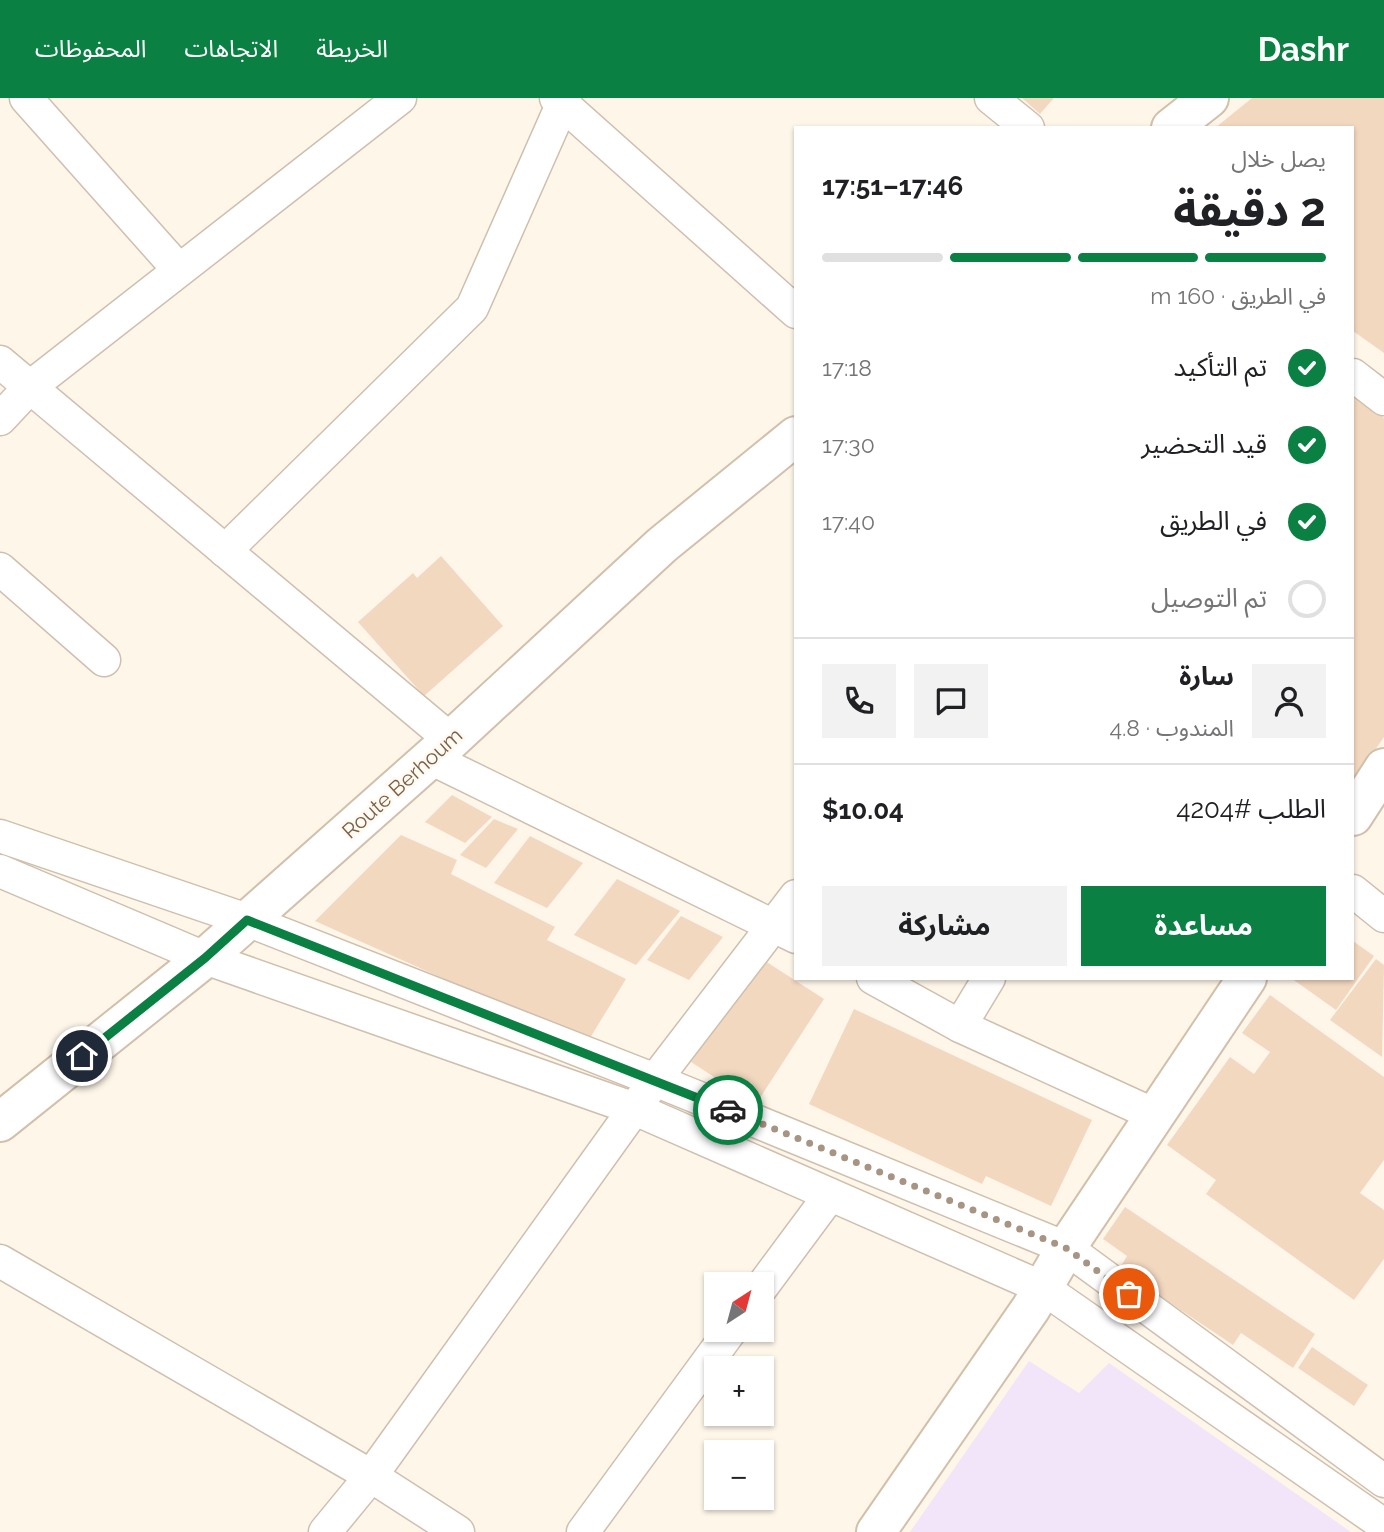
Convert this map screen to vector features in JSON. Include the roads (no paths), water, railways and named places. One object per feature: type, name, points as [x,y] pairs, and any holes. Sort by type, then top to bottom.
[{"type":"main road","points":[[1174,126],[1209,98]]},
{"type":"main road","name":"Route Berhoum","points":[[0,1122],[205,958],[441,749],[662,545],[794,438]]},
{"type":"main road","points":[[1354,814],[1384,768]]},
{"type":"main road","points":[[876,1532],[1043,1288],[1066,1248],[1246,980]]},
{"type":"street","points":[[0,419],[30,387],[400,98]]},
{"type":"street","points":[[991,98],[1026,126]]},
{"type":"street","points":[[33,100],[179,270]]},
{"type":"street","points":[[225,551],[472,308],[561,100],[794,310]]},
{"type":"street","points":[[0,362],[225,551],[441,749],[785,930]]},
{"type":"street","points":[[1354,376],[1384,399]]},
{"type":"street","points":[[0,569],[104,660]]},
{"type":"street","points":[[0,836],[247,920],[656,1080],[1066,1248],[1384,1481]]},
{"type":"street","points":[[0,871],[205,958],[635,1109],[1043,1288],[1384,1525]]},
{"type":"street","points":[[1354,892],[1384,916]]},
{"type":"street","points":[[325,1532],[371,1476],[656,1080],[785,930],[794,902]]},
{"type":"street","points":[[877,980],[960,1026],[1157,1116]]},
{"type":"street","points":[[960,1026],[988,980]]},
{"type":"street","points":[[773,1272],[830,1195]]},
{"type":"street","points":[[0,1261],[371,1476],[457,1532]]},
{"type":"street","points":[[583,1532],[722,1342]]}]
